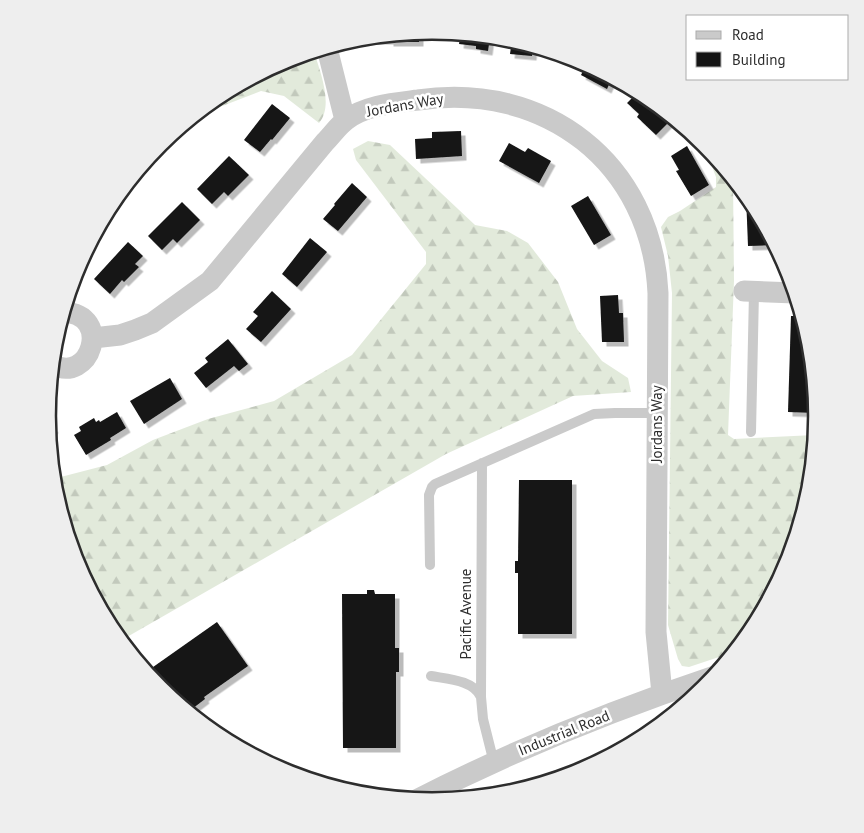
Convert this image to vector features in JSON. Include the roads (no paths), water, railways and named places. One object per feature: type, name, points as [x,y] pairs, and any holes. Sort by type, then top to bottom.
[{"type":"street","points":[[329,55],[345,120]]},
{"type":"street","name":"Jordans Way","points":[[93,338],[120,335],[152,323],[210,281],[345,120],[377,106],[444,97],[478,98],[510,104],[538,114],[571,132],[597,153],[615,171],[641,213],[652,250],[658,293],[656,632],[662,694]]},
{"type":"street","points":[[749,292],[788,292]]},
{"type":"street","points":[[59,366],[65,368],[75,366],[83,361],[88,355],[93,338],[87,322],[81,316],[70,313]]},
{"type":"street","name":"Industrial Road","points":[[431,793],[527,747],[700,681]]},
{"type":"lane","points":[[749,292],[751,432]]},
{"type":"lane","points":[[430,565],[430,491],[435,484],[594,414],[615,412],[658,413]]},
{"type":"lane","name":"Pacific Avenue","points":[[482,464],[481,697],[483,720],[494,763]]},
{"type":"lane","points":[[432,676],[469,685],[475,688],[481,697]]}]
